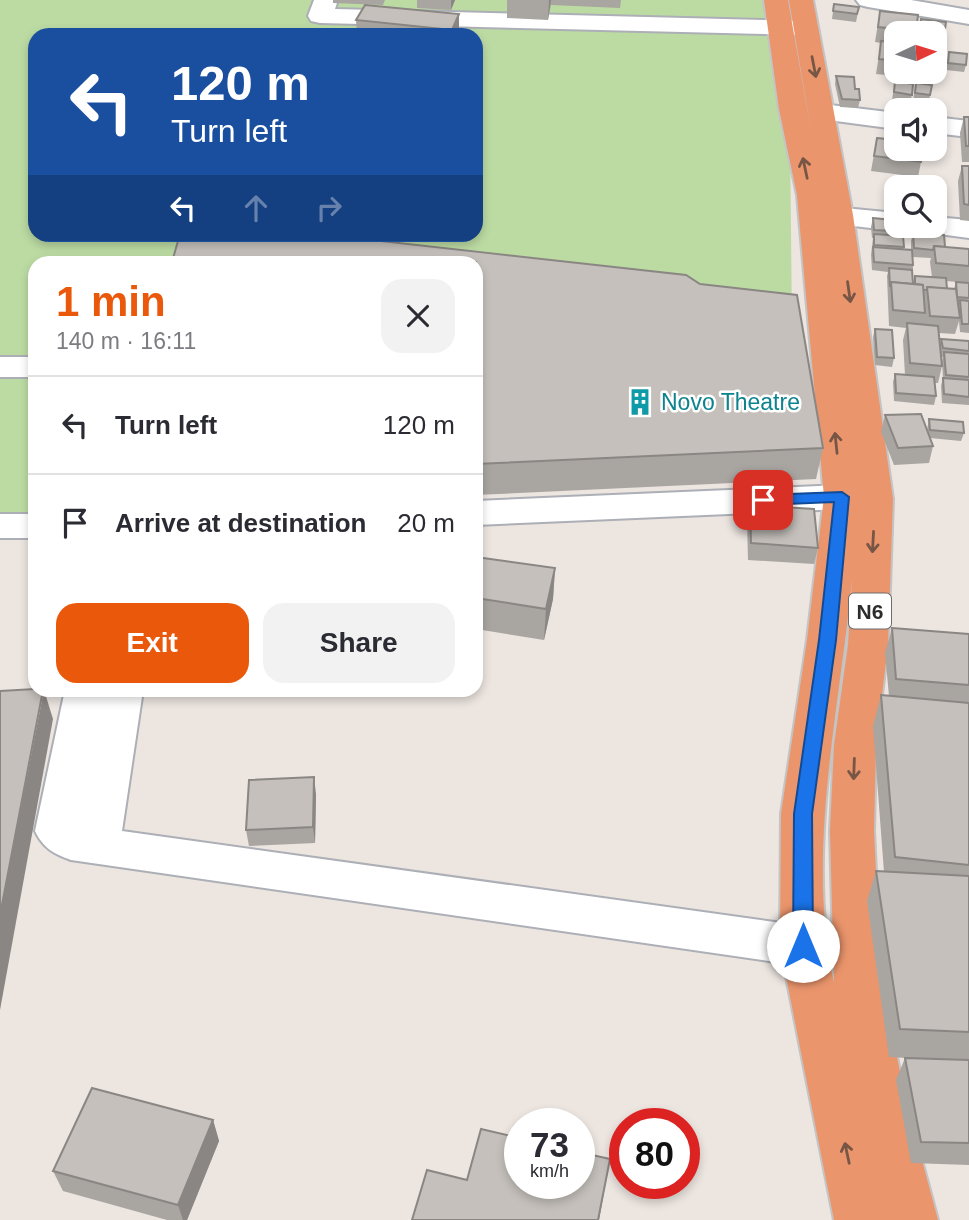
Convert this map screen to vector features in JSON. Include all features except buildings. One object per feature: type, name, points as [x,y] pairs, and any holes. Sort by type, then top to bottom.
[{"type":"highway","name":"N6","points":[[791,14],[822,112],[826,215]]},
{"type":"highway","name":"N6","points":[[791,14],[826,215],[858,498],[868,645],[855,745],[852,819],[857,976],[880,1097],[911,1220]]},
{"type":"highway","name":"N6","points":[[858,498],[827,640],[803,814],[803,946],[861,1220]]},
{"type":"street","points":[[326,0],[320,16],[791,14]]},
{"type":"street","points":[[868,0],[969,17]]},
{"type":"street","points":[[822,112],[884,120]]},
{"type":"street","points":[[947,126],[969,129]]},
{"type":"street","points":[[826,215],[884,221]]},
{"type":"street","points":[[947,227],[969,229]]},
{"type":"street","points":[[0,367],[28,367]]},
{"type":"street","points":[[483,513],[858,498]]},
{"type":"street","points":[[0,526],[28,526]]},
{"type":"street","points":[[827,640],[906,648]]},
{"type":"street","points":[[78,824],[85,697]]},
{"type":"street","points":[[78,824],[121,697]]},
{"type":"street","points":[[78,824],[803,946]]},
{"type":"green space","points":[[0,0],[772,0],[790,136],[792,325],[483,263],[483,256],[28,256],[28,513],[0,513]]},
{"type":"place","name":"Novo Theatre","points":[[640,402]]},
{"type":"route","points":[[763,500],[842,497],[827,640],[803,814],[803,946]]}]
